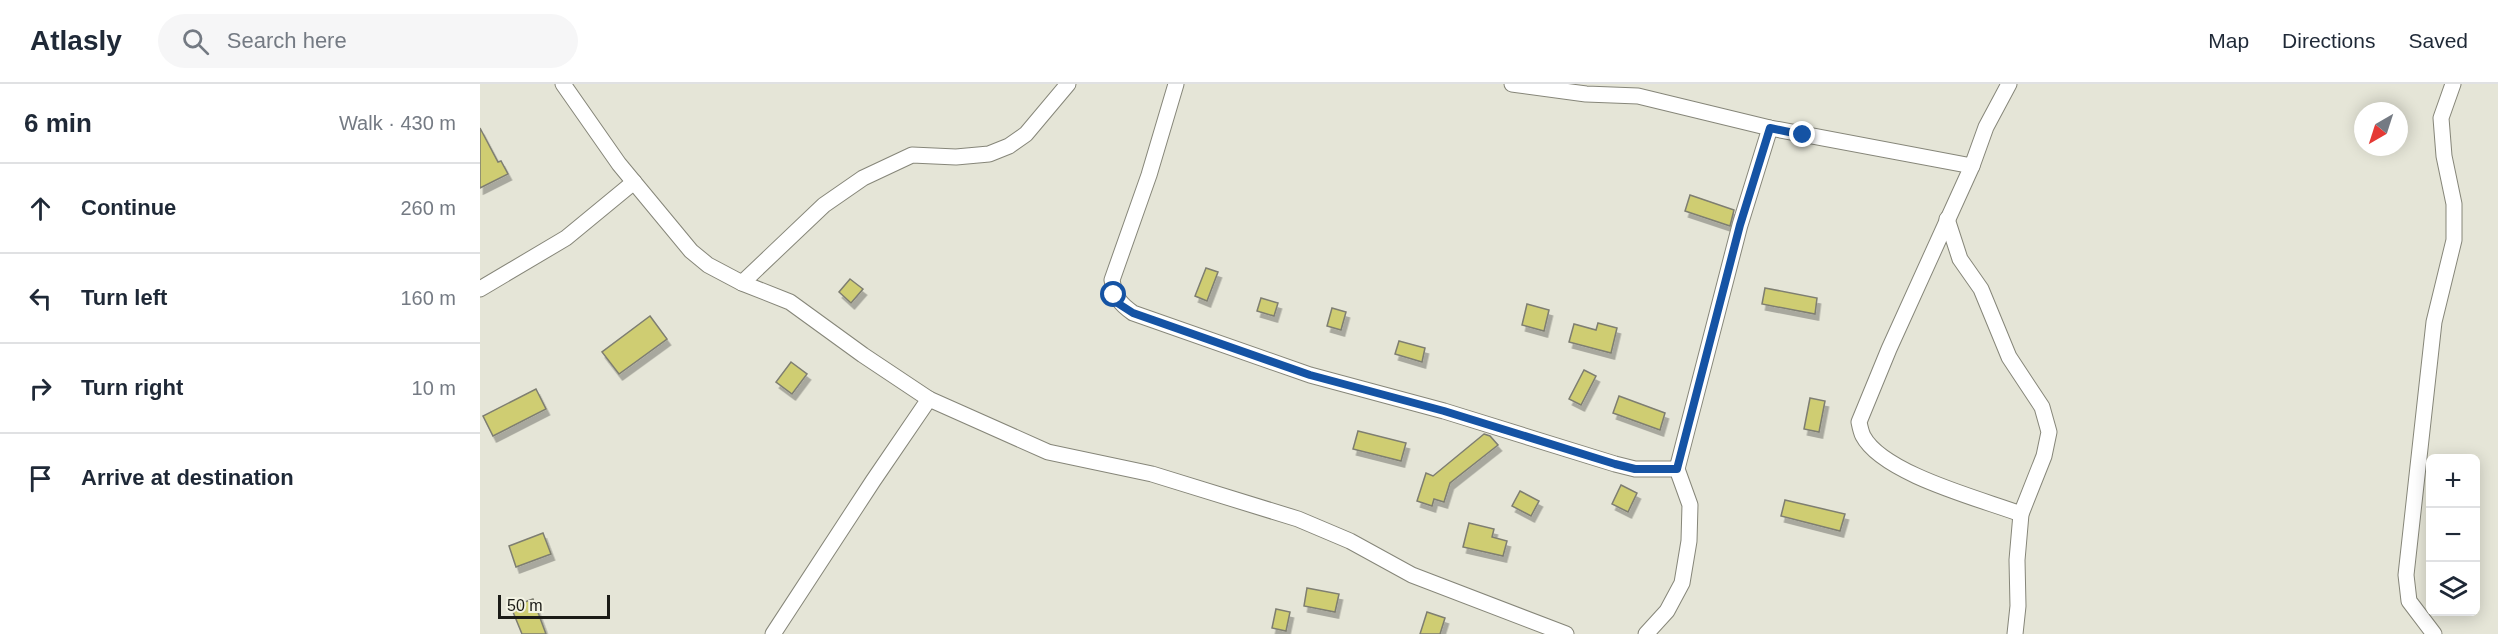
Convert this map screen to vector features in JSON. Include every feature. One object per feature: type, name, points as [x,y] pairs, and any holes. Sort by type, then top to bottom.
[{"type":"street","points":[[563,84],[634,182],[691,251],[708,265],[742,283],[790,302],[871,361],[929,399],[1048,452],[1152,474],[1298,519],[1350,541],[1412,575],[1566,634]]},
{"type":"street","points":[[742,283],[824,205],[863,178],[912,155],[956,157],[989,154],[1009,146],[1026,134],[1068,84]]},
{"type":"street","points":[[1176,84],[1149,175],[1112,280],[1114,295],[1119,304],[1133,313],[1310,375],[1444,411],[1615,464],[1635,469],[1677,469]]},
{"type":"street","points":[[1512,84],[1565,92],[1639,90],[1770,128],[1972,166]]},
{"type":"street","points":[[2009,84],[1986,127],[1972,166],[1859,422],[1862,435],[1885,458],[1901,468],[1923,479],[2021,514]]},
{"type":"street","points":[[2433,634],[2409,601],[2406,575],[2434,322],[2454,240],[2454,204],[2444,156],[2440,118],[2452,84]]},
{"type":"street","points":[[1646,634],[1667,612],[1682,583],[1689,541],[1690,505],[1677,469],[1740,225],[1770,128]]},
{"type":"street","points":[[480,289],[566,238],[634,182]]},
{"type":"street","points":[[1947,219],[1960,259],[1981,289],[2009,357],[2042,407],[2049,432],[2044,456],[2021,514],[2015,634]]},
{"type":"street","points":[[773,634],[929,399]]},
{"type":"building","points":[[480,128],[498,162],[501,161],[508,174],[480,188]]},
{"type":"building","points":[[1690,195],[1734,210],[1730,226],[1685,211]]},
{"type":"building","points":[[1206,268],[1218,272],[1207,301],[1195,296]]},
{"type":"building","points":[[850,279],[863,289],[851,303],[839,292]]},
{"type":"building","points":[[1765,288],[1817,298],[1815,314],[1762,304]]},
{"type":"building","points":[[1261,298],[1278,303],[1274,316],[1257,311]]},
{"type":"building","points":[[1527,304],[1549,310],[1544,331],[1522,325]]},
{"type":"building","points":[[1332,308],[1346,312],[1341,330],[1327,326]]},
{"type":"building","points":[[650,316],[667,339],[619,374],[602,352]]},
{"type":"building","points":[[1598,323],[1617,328],[1611,353],[1569,342],[1574,324],[1596,330]]},
{"type":"building","points":[[1399,341],[1425,348],[1422,362],[1395,354]]},
{"type":"building","points":[[791,362],[807,374],[792,394],[776,382]]},
{"type":"building","points":[[1584,370],[1596,376],[1581,405],[1569,399]]},
{"type":"building","points":[[536,389],[546,409],[493,436],[483,416]]},
{"type":"building","points":[[1619,396],[1665,413],[1660,430],[1613,413]]},
{"type":"building","points":[[1810,398],[1825,401],[1819,432],[1804,429]]},
{"type":"building","points":[[1358,431],[1406,443],[1401,461],[1353,449]]},
{"type":"building","points":[[1484,434],[1490,436],[1498,445],[1450,483],[1444,502],[1434,499],[1432,506],[1417,501],[1426,473],[1433,476]]},
{"type":"building","points":[[1621,485],[1637,493],[1628,512],[1612,504]]},
{"type":"building","points":[[1520,491],[1539,501],[1531,516],[1512,506]]},
{"type":"building","points":[[1785,500],[1845,514],[1840,531],[1781,516]]},
{"type":"building","points":[[1469,523],[1494,529],[1492,537],[1507,541],[1503,556],[1463,547]]},
{"type":"building","points":[[543,533],[551,554],[516,567],[509,546]]},
{"type":"building","points":[[1307,588],[1339,594],[1335,612],[1304,606]]},
{"type":"building","points":[[533,599],[546,634],[522,634],[511,607]]},
{"type":"building","points":[[1276,609],[1290,612],[1286,631],[1272,628]]},
{"type":"building","points":[[1427,612],[1445,618],[1440,634],[1420,634]]},
{"type":"route","points":[[1114,295],[1119,304],[1133,313],[1310,375],[1444,411],[1615,464],[1635,469],[1677,469],[1740,225],[1770,128],[1803,135]]}]
